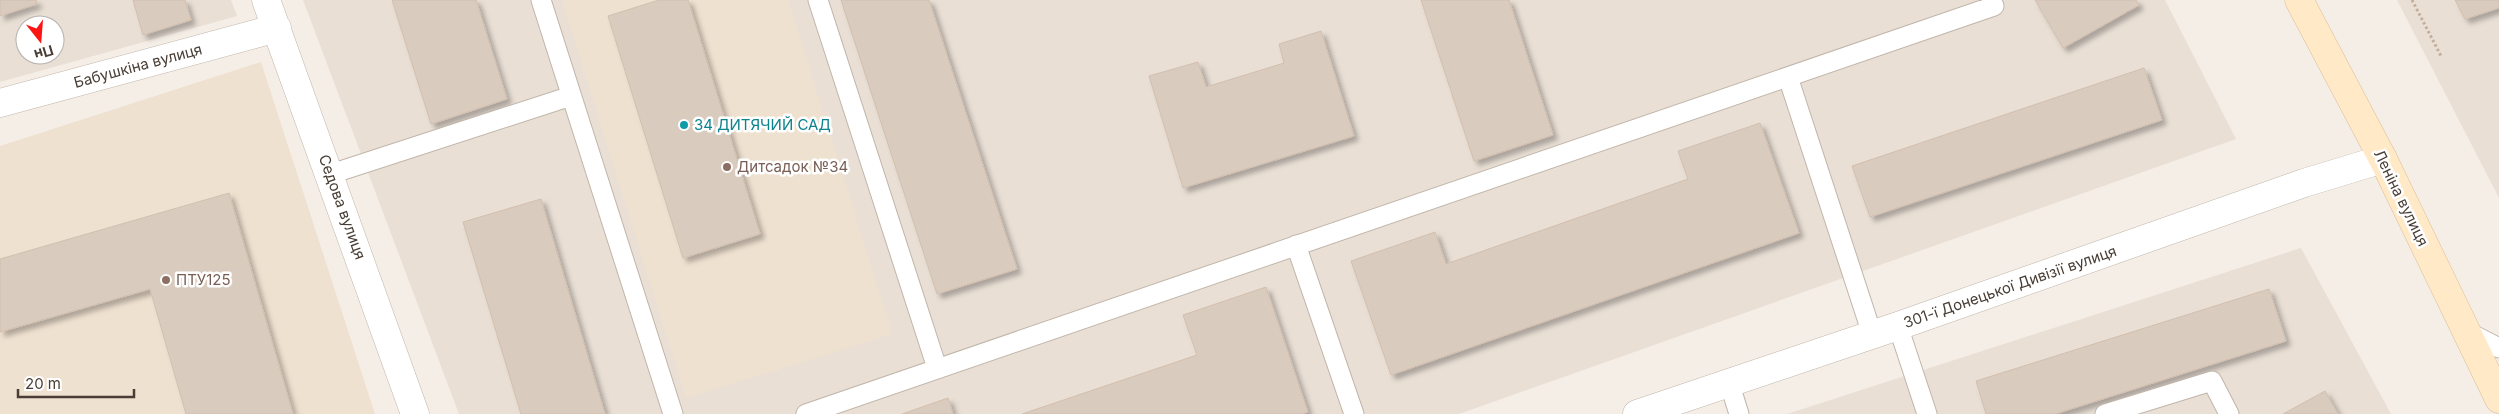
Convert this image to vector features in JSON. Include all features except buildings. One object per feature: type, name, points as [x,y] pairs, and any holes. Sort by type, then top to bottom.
[{"type":"main road","name":"Леніна вулиця","points":[[2299,0],[2382,159],[2499,399]]},
{"type":"street","name":"Седова вулиця","points":[[266,0],[331,174],[416,414]]},
{"type":"street","name":"Бабушкіна вулиця","points":[[0,103],[277,28]]},
{"type":"street","name":"301-ї Донецької Дивізії вулиця","points":[[1637,414],[1898,326],[2304,183],[2382,159]]},
{"type":"lane","points":[[541,0],[672,414]]},
{"type":"lane","points":[[818,0],[936,368]]},
{"type":"lane","points":[[806,414],[839,408],[936,368],[1994,6],[1991,0]]},
{"type":"lane","points":[[1788,77],[1872,334]]},
{"type":"lane","points":[[331,174],[571,96]]},
{"type":"lane","points":[[1296,245],[1354,414]]},
{"type":"lane","points":[[1898,326],[1927,414]]},
{"type":"lane","points":[[2466,331],[2499,348]]},
{"type":"lane","points":[[2106,414],[2212,381],[2229,414]]},
{"type":"lane","points":[[1729,382],[1739,414]]},
{"type":"path","points":[[2412,0],[2441,56]]},
{"type":"shaded area","points":[[0,0],[231,0],[237,16],[65,64],[65,15],[15,15],[15,65],[61,65],[0,82]]},
{"type":"shaded area","points":[[303,0],[2165,0],[2236,139],[1459,414],[459,414]]},
{"type":"shaded area","name":"Дитсадок №34","points":[[562,0],[788,0],[892,334],[686,398]]},
{"type":"shaded area","points":[[2397,0],[2499,0],[2499,198]]},
{"type":"shaded area","name":"ПТУ125","points":[[261,62],[375,414],[0,414],[0,146]]},
{"type":"shaded area","points":[[2301,248],[2391,414],[1787,414]]},
{"type":"place","name":"34 ДИТЯЧИЙ САД","points":[[684,125]]},
{"type":"place","name":"Дитсадок №34","points":[[727,167]]},
{"type":"place","name":"ПТУ125","points":[[166,280]]}]
